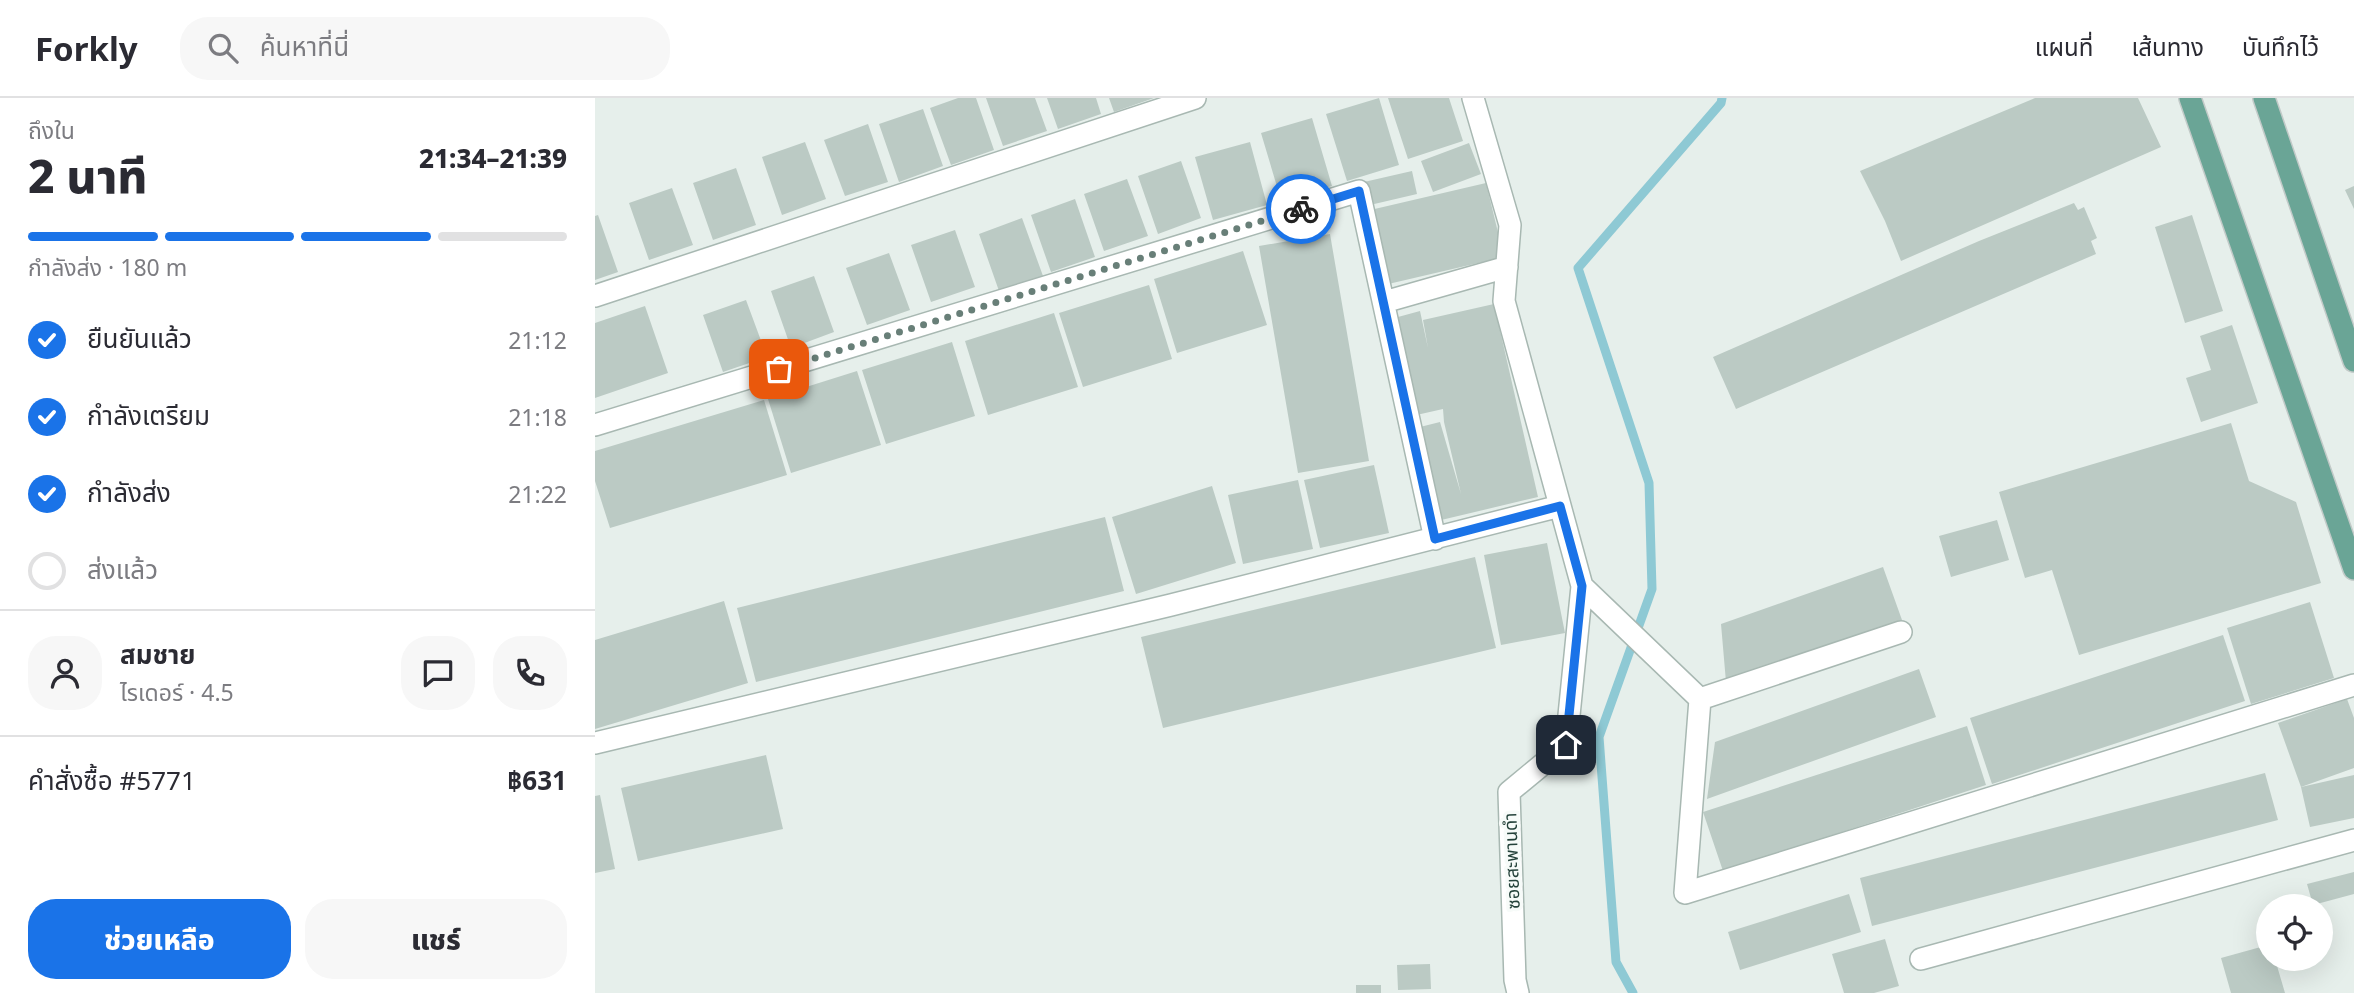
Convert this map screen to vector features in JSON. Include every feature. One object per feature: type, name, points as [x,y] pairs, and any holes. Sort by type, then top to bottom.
[{"type":"main road","points":[[2190,98],[2354,569]]},
{"type":"main road","points":[[2264,98],[2354,361]]},
{"type":"street","points":[[595,296],[1195,98]]},
{"type":"street","name":"ซอยสะพานดำ","points":[[1473,98],[1510,225],[1504,301],[1582,586],[1566,745],[1509,792],[1515,980],[1518,993]]},
{"type":"street","points":[[595,425],[1359,191],[1435,539]]},
{"type":"street","points":[[1384,302],[1507,267]]},
{"type":"street","points":[[595,743],[1435,539],[1560,506]]},
{"type":"street","points":[[1582,586],[1700,699]]},
{"type":"street","points":[[1700,699],[1901,632]]},
{"type":"street","points":[[1700,699],[1685,893],[2354,684]]},
{"type":"street","points":[[1921,959],[2354,840]]},
{"type":"building","points":[[958,98],[976,98],[994,150],[951,165],[930,108]]},
{"type":"building","points":[[986,98],[1035,98],[1047,131],[1003,146]]},
{"type":"building","points":[[1047,98],[1096,98],[1101,114],[1058,129]]},
{"type":"building","points":[[1109,98],[1154,98],[1114,112]]},
{"type":"building","points":[[1379,98],[1399,165],[1347,181],[1326,114]]},
{"type":"building","points":[[1388,98],[1449,98],[1463,141],[1408,159]]},
{"type":"building","points":[[2035,98],[2138,98],[2161,147],[1901,261],[1860,171]]},
{"type":"building","points":[[923,109],[943,166],[899,182],[879,124]]},
{"type":"building","points":[[1312,118],[1332,186],[1281,200],[1261,133]]},
{"type":"building","points":[[868,124],[888,182],[845,196],[824,140]]},
{"type":"building","points":[[805,142],[826,199],[782,215],[762,157]]},
{"type":"building","points":[[1250,142],[1267,205],[1213,220],[1195,157]]},
{"type":"building","points":[[1469,143],[1481,174],[1433,192],[1421,161]]},
{"type":"building","points":[[1181,161],[1201,218],[1158,234],[1138,176]]},
{"type":"building","points":[[736,168],[756,225],[713,240],[693,183]]},
{"type":"building","points":[[1412,171],[1417,194],[1370,205],[1364,182]]},
{"type":"building","points":[[1127,179],[1148,236],[1104,251],[1084,194]]},
{"type":"building","points":[[1486,183],[1504,257],[1384,285],[1366,211]]},
{"type":"building","points":[[2354,186],[2354,209],[2345,190]]},
{"type":"building","points":[[672,188],[693,245],[649,260],[629,203]]},
{"type":"building","points":[[1075,199],[1095,257],[1051,272],[1031,215]]},
{"type":"building","points":[[2074,203],[2078,210],[2084,207],[2097,238],[2091,241],[2096,254],[1736,409],[1713,357],[1979,241]]},
{"type":"building","points":[[598,215],[618,272],[595,280],[595,216]]},
{"type":"building","points":[[2192,215],[2223,311],[2185,323],[2155,227]]},
{"type":"building","points":[[1022,218],[1043,276],[999,291],[979,234]]},
{"type":"building","points":[[955,230],[975,287],[931,302],[911,245]]},
{"type":"building","points":[[1330,234],[1369,461],[1298,473],[1259,246]]},
{"type":"building","points":[[1243,251],[1267,325],[1177,353],[1154,279]]},
{"type":"building","points":[[889,253],[910,310],[867,325],[846,268]]},
{"type":"building","points":[[814,276],[834,332],[791,348],[771,291]]},
{"type":"building","points":[[1149,285],[1172,359],[1083,387],[1059,313]]},
{"type":"building","points":[[746,300],[767,357],[723,372],[703,315]]},
{"type":"building","points":[[1494,304],[1538,497],[1437,521],[1412,429],[1440,422],[1461,494],[1443,409],[1412,416],[1387,320],[1420,311],[1428,348],[1423,320]]},
{"type":"building","points":[[645,306],[668,373],[595,398],[595,323]]},
{"type":"building","points":[[1054,313],[1078,387],[988,415],[965,341]]},
{"type":"building","points":[[2232,325],[2258,403],[2201,422],[2186,378],[2211,370],[2200,336]]},
{"type":"building","points":[[952,342],[975,416],[886,444],[862,370]]},
{"type":"building","points":[[857,371],[881,445],[791,473],[768,399]]},
{"type":"building","points":[[764,400],[787,475],[610,528],[595,481],[595,451]]},
{"type":"building","points":[[2231,423],[2249,481],[2296,502],[2321,583],[2079,655],[2052,570],[2025,578],[1999,492]]},
{"type":"building","points":[[1374,465],[1389,533],[1320,548],[1304,480]]},
{"type":"building","points":[[1298,480],[1313,549],[1243,564],[1228,495]]},
{"type":"building","points":[[1212,486],[1236,563],[1136,594],[1112,517]]},
{"type":"building","points":[[1105,517],[1124,591],[756,682],[737,608]]},
{"type":"building","points":[[1997,520],[2009,560],[1951,577],[1939,536]]},
{"type":"building","points":[[1547,543],[1565,633],[1501,645],[1484,555]]},
{"type":"building","points":[[1475,557],[1496,648],[1163,728],[1141,637]]},
{"type":"building","points":[[1883,567],[1902,620],[1726,682],[1721,624]]},
{"type":"building","points":[[724,601],[748,683],[595,729],[595,640]]},
{"type":"building","points":[[2310,602],[2334,678],[2251,704],[2227,628]]},
{"type":"building","points":[[2223,635],[2245,701],[1992,784],[1970,718]]},
{"type":"building","points":[[1919,669],[1936,717],[1707,799],[1715,742]]},
{"type":"building","points":[[2347,699],[2354,718],[2354,768],[2301,787],[2278,723]]},
{"type":"building","points":[[1967,726],[1986,785],[1723,871],[1703,812]]},
{"type":"building","points":[[766,755],[783,829],[638,861],[621,788]]},
{"type":"building","points":[[2265,773],[2278,820],[1872,926],[1860,878]]},
{"type":"building","points":[[2354,775],[2354,818],[2310,827],[2301,787]]},
{"type":"building","points":[[600,795],[615,869],[595,873],[595,796]]},
{"type":"building","points":[[2354,872],[2354,894],[2333,900],[2333,894],[2310,894],[2307,884]]},
{"type":"building","points":[[1849,894],[1861,932],[1740,970],[1728,932]]},
{"type":"building","points":[[1885,939],[1899,986],[1874,993],[1844,993],[1832,954]]},
{"type":"building","points":[[2256,948],[2256,971],[2279,971],[2285,993],[2231,993],[2221,958]]},
{"type":"building","points":[[1430,964],[1431,989],[1398,990],[1397,965]]},
{"type":"building","points":[[1356,985],[1381,985],[1381,993],[1356,993]]},
{"type":"waterway","points":[[1633,993],[1616,962],[1599,737],[1652,589],[1649,483],[1578,268],[1721,103],[1722,98]]},
{"type":"way so far","points":[[779,369],[1301,209]]},
{"type":"route","points":[[1301,209],[1359,191],[1435,539],[1560,506],[1582,586],[1566,745]]}]
